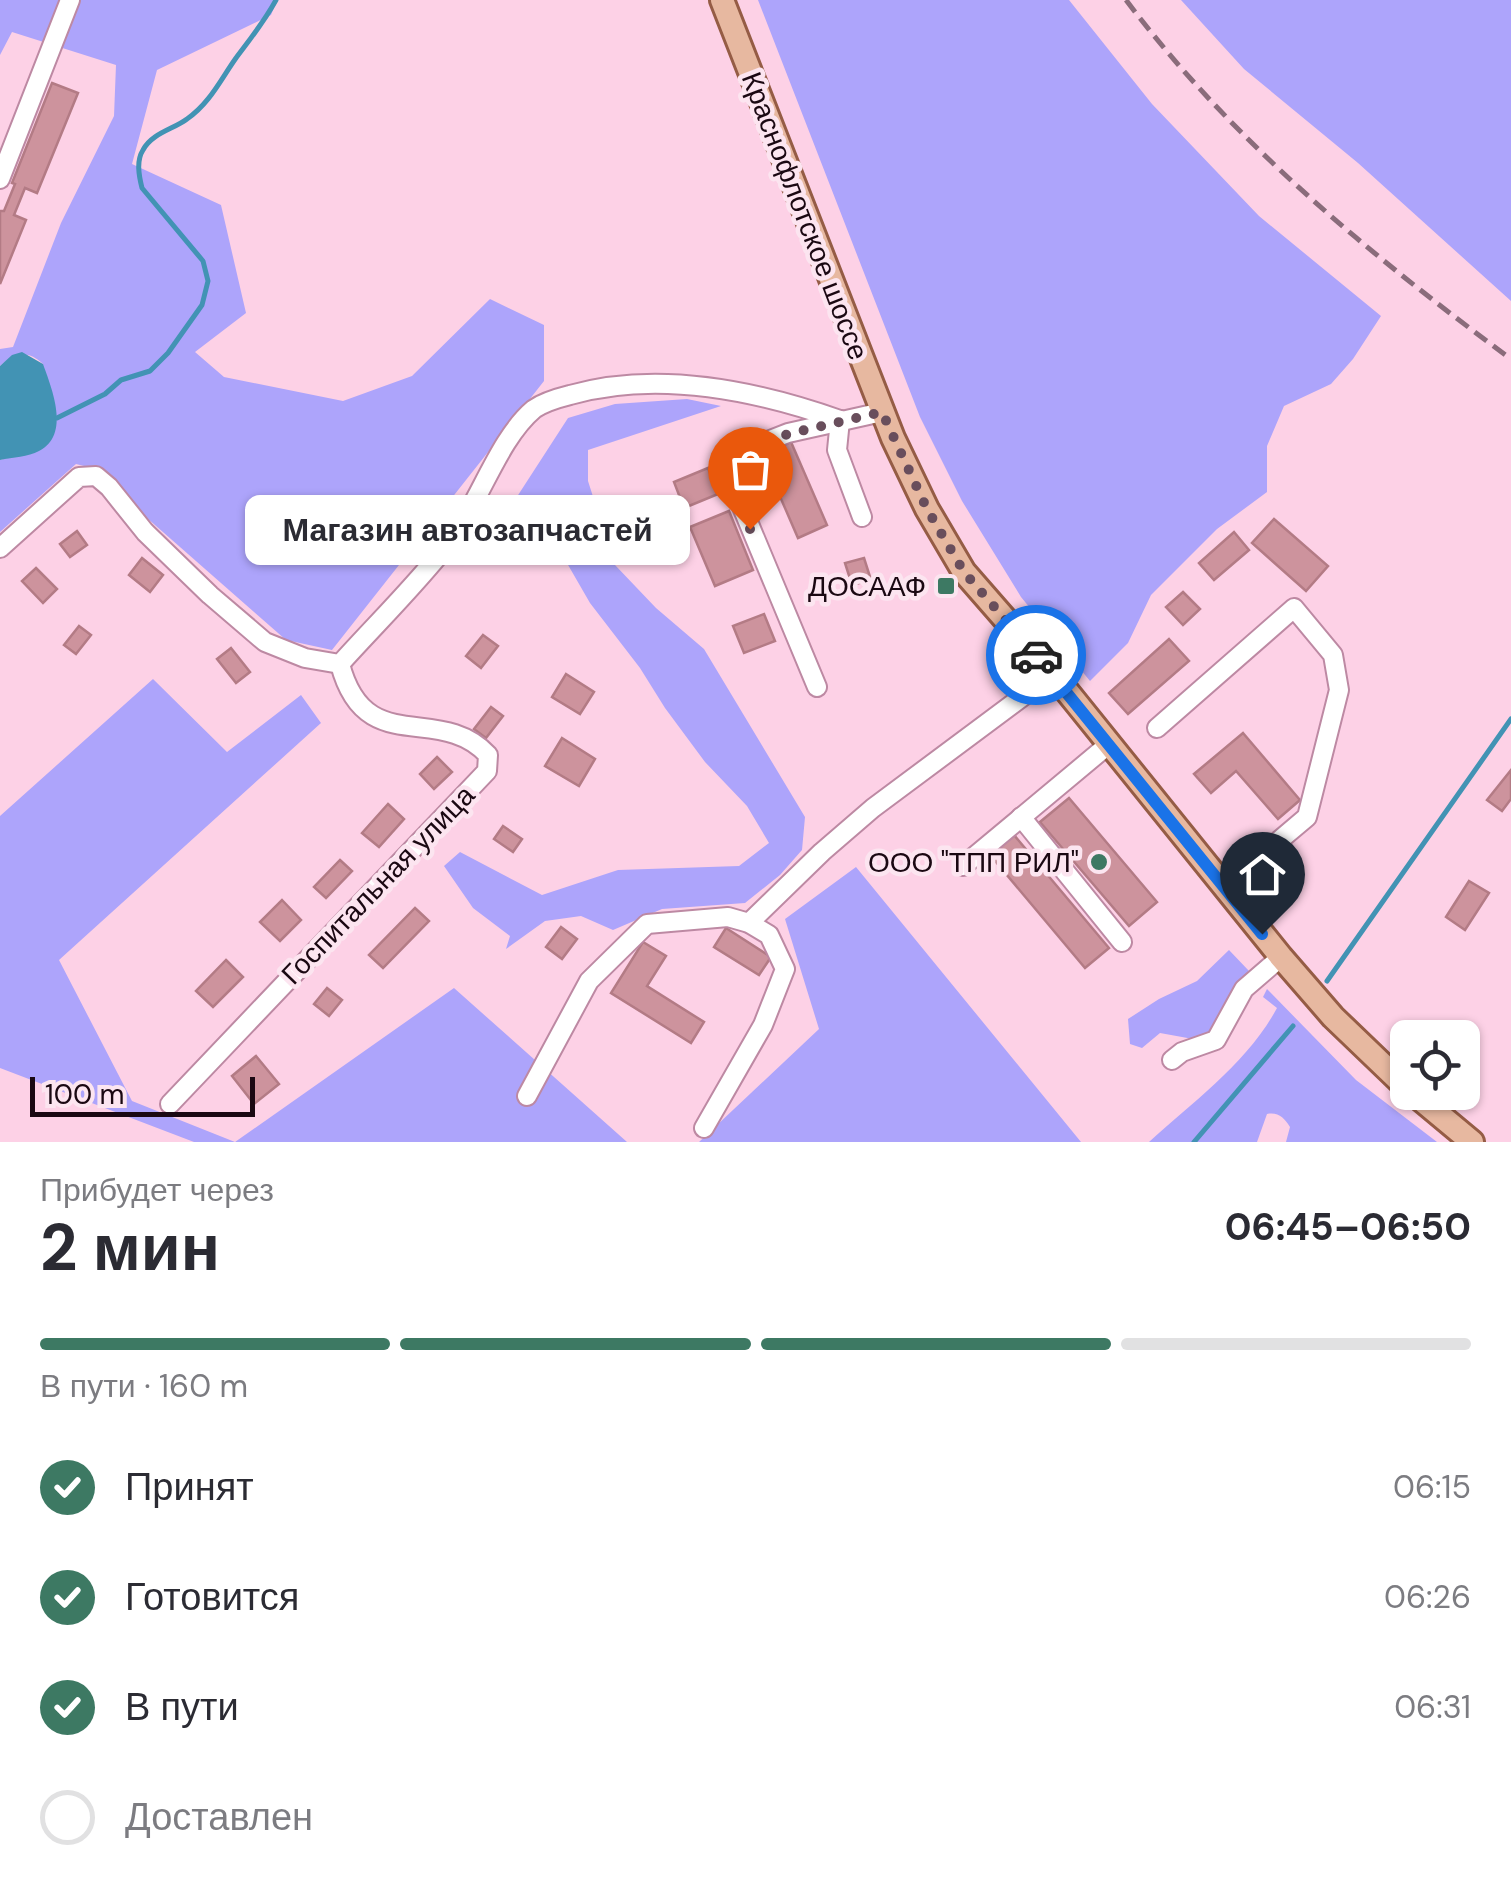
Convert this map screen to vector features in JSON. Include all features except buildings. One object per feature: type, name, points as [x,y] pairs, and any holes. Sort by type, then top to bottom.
[{"type":"main road","name":"Краснофлотское шоссе","points":[[722,0],[882,412],[927,509],[964,572],[1053,674],[1280,957],[1333,1017],[1390,1072]]},
{"type":"main road","name":"Краснофлотское шоссе","points":[[1433,1110],[1472,1142]]},
{"type":"street","points":[[0,179],[70,0]]},
{"type":"street","points":[[0,548],[80,477],[96,476],[145,532],[265,642],[305,658],[340,664],[448,543],[479,497],[515,427],[538,406],[604,385],[649,382],[729,390],[840,420]]},
{"type":"street","points":[[816,687],[722,459],[788,434],[882,412]]},
{"type":"street","points":[[840,420],[837,450],[862,517]]},
{"type":"street","points":[[1157,728],[1294,608],[1333,655],[1340,690],[1306,817],[1224,888]]},
{"type":"street","name":"Госпитальная улица","points":[[170,1104],[487,771],[488,755],[463,736],[372,717],[356,704],[346,688],[340,664]]},
{"type":"street","points":[[749,923],[874,808],[1053,674]]},
{"type":"street","points":[[962,866],[1108,745]]},
{"type":"street","points":[[1021,817],[1122,942]]},
{"type":"street","points":[[528,1096],[589,981],[647,924],[728,916],[769,935],[785,969],[763,1026],[704,1128]]},
{"type":"street","points":[[1172,1060],[1182,1052],[1216,1040],[1244,989],[1280,957]]},
{"type":"shaded area","points":[[0,0],[277,0],[271,15],[157,70],[132,164],[221,205],[246,313],[195,352],[224,377],[343,401],[412,376],[490,299],[544,325],[544,381],[332,650],[286,640],[139,511],[100,470],[76,464],[0,532],[0,460],[14,456],[43,364],[21,354],[0,366],[0,349],[13,347],[61,223],[114,116],[116,65],[12,32],[0,55]]},
{"type":"shaded area","points":[[758,0],[1069,0],[1152,104],[1259,216],[1381,316],[1331,384],[1284,406],[1267,446],[1267,492],[1217,529],[1151,595],[1128,643],[1090,681],[1021,597],[962,501],[920,417]]},
{"type":"shaded area","points":[[1181,0],[1511,0],[1511,301],[1358,163],[1244,69]]},
{"type":"shaded area","points":[[687,399],[721,406],[588,450],[588,481],[615,565],[656,608],[704,649],[805,817],[802,850],[780,875],[745,903],[662,909],[613,930],[581,916],[545,921],[506,949],[510,936],[473,908],[444,866],[460,852],[542,895],[618,870],[739,866],[769,843],[747,806],[705,762],[665,708],[590,603],[560,551],[511,506],[568,418],[615,404]]},
{"type":"shaded area","points":[[153,679],[227,752],[301,695],[321,723],[59,960],[132,1101],[235,1142],[194,1142],[0,1068],[0,816]]},
{"type":"shaded area","points":[[856,867],[1081,1142],[699,1142],[819,1029],[785,919]]},
{"type":"shaded area","points":[[1229,950],[1249,971],[1204,1041],[1160,1033],[1142,1048],[1130,1044],[1128,1019],[1197,981]]},
{"type":"shaded area","points":[[454,988],[627,1142],[235,1142]]},
{"type":"shaded area","points":[[1267,989],[1356,1080],[1390,1110],[1437,1142],[1286,1142],[1290,1127],[1281,1116],[1267,1114],[1257,1142],[1149,1142],[1251,1046],[1277,1008],[1263,997]]},
{"type":"water","points":[[22,352],[43,364],[57,423],[49,444],[39,451],[0,460],[0,366]]},
{"type":"waterway","points":[[57,418],[105,394],[121,380],[150,371],[202,305],[208,281],[203,261],[142,188],[139,159],[152,139],[202,106],[276,0]]},
{"type":"waterway","points":[[1327,981],[1511,719]]},
{"type":"waterway","points":[[1194,1142],[1293,1026]]},
{"type":"railway","points":[[1126,0],[1211,101],[1305,193],[1406,279],[1511,359]]},
{"type":"way so far","points":[[750,529],[722,459],[788,434],[882,412],[927,509],[964,572],[1036,655]]},
{"type":"place","name":"Магазин автозапчастей","points":[[750,529]]},
{"type":"place","name":"ДОСААФ","points":[[946,586]]},
{"type":"place","name":"ООО \"ТПП РИЛ\"","points":[[1099,862]]},
{"type":"route","points":[[1036,655],[1262,934]]}]
